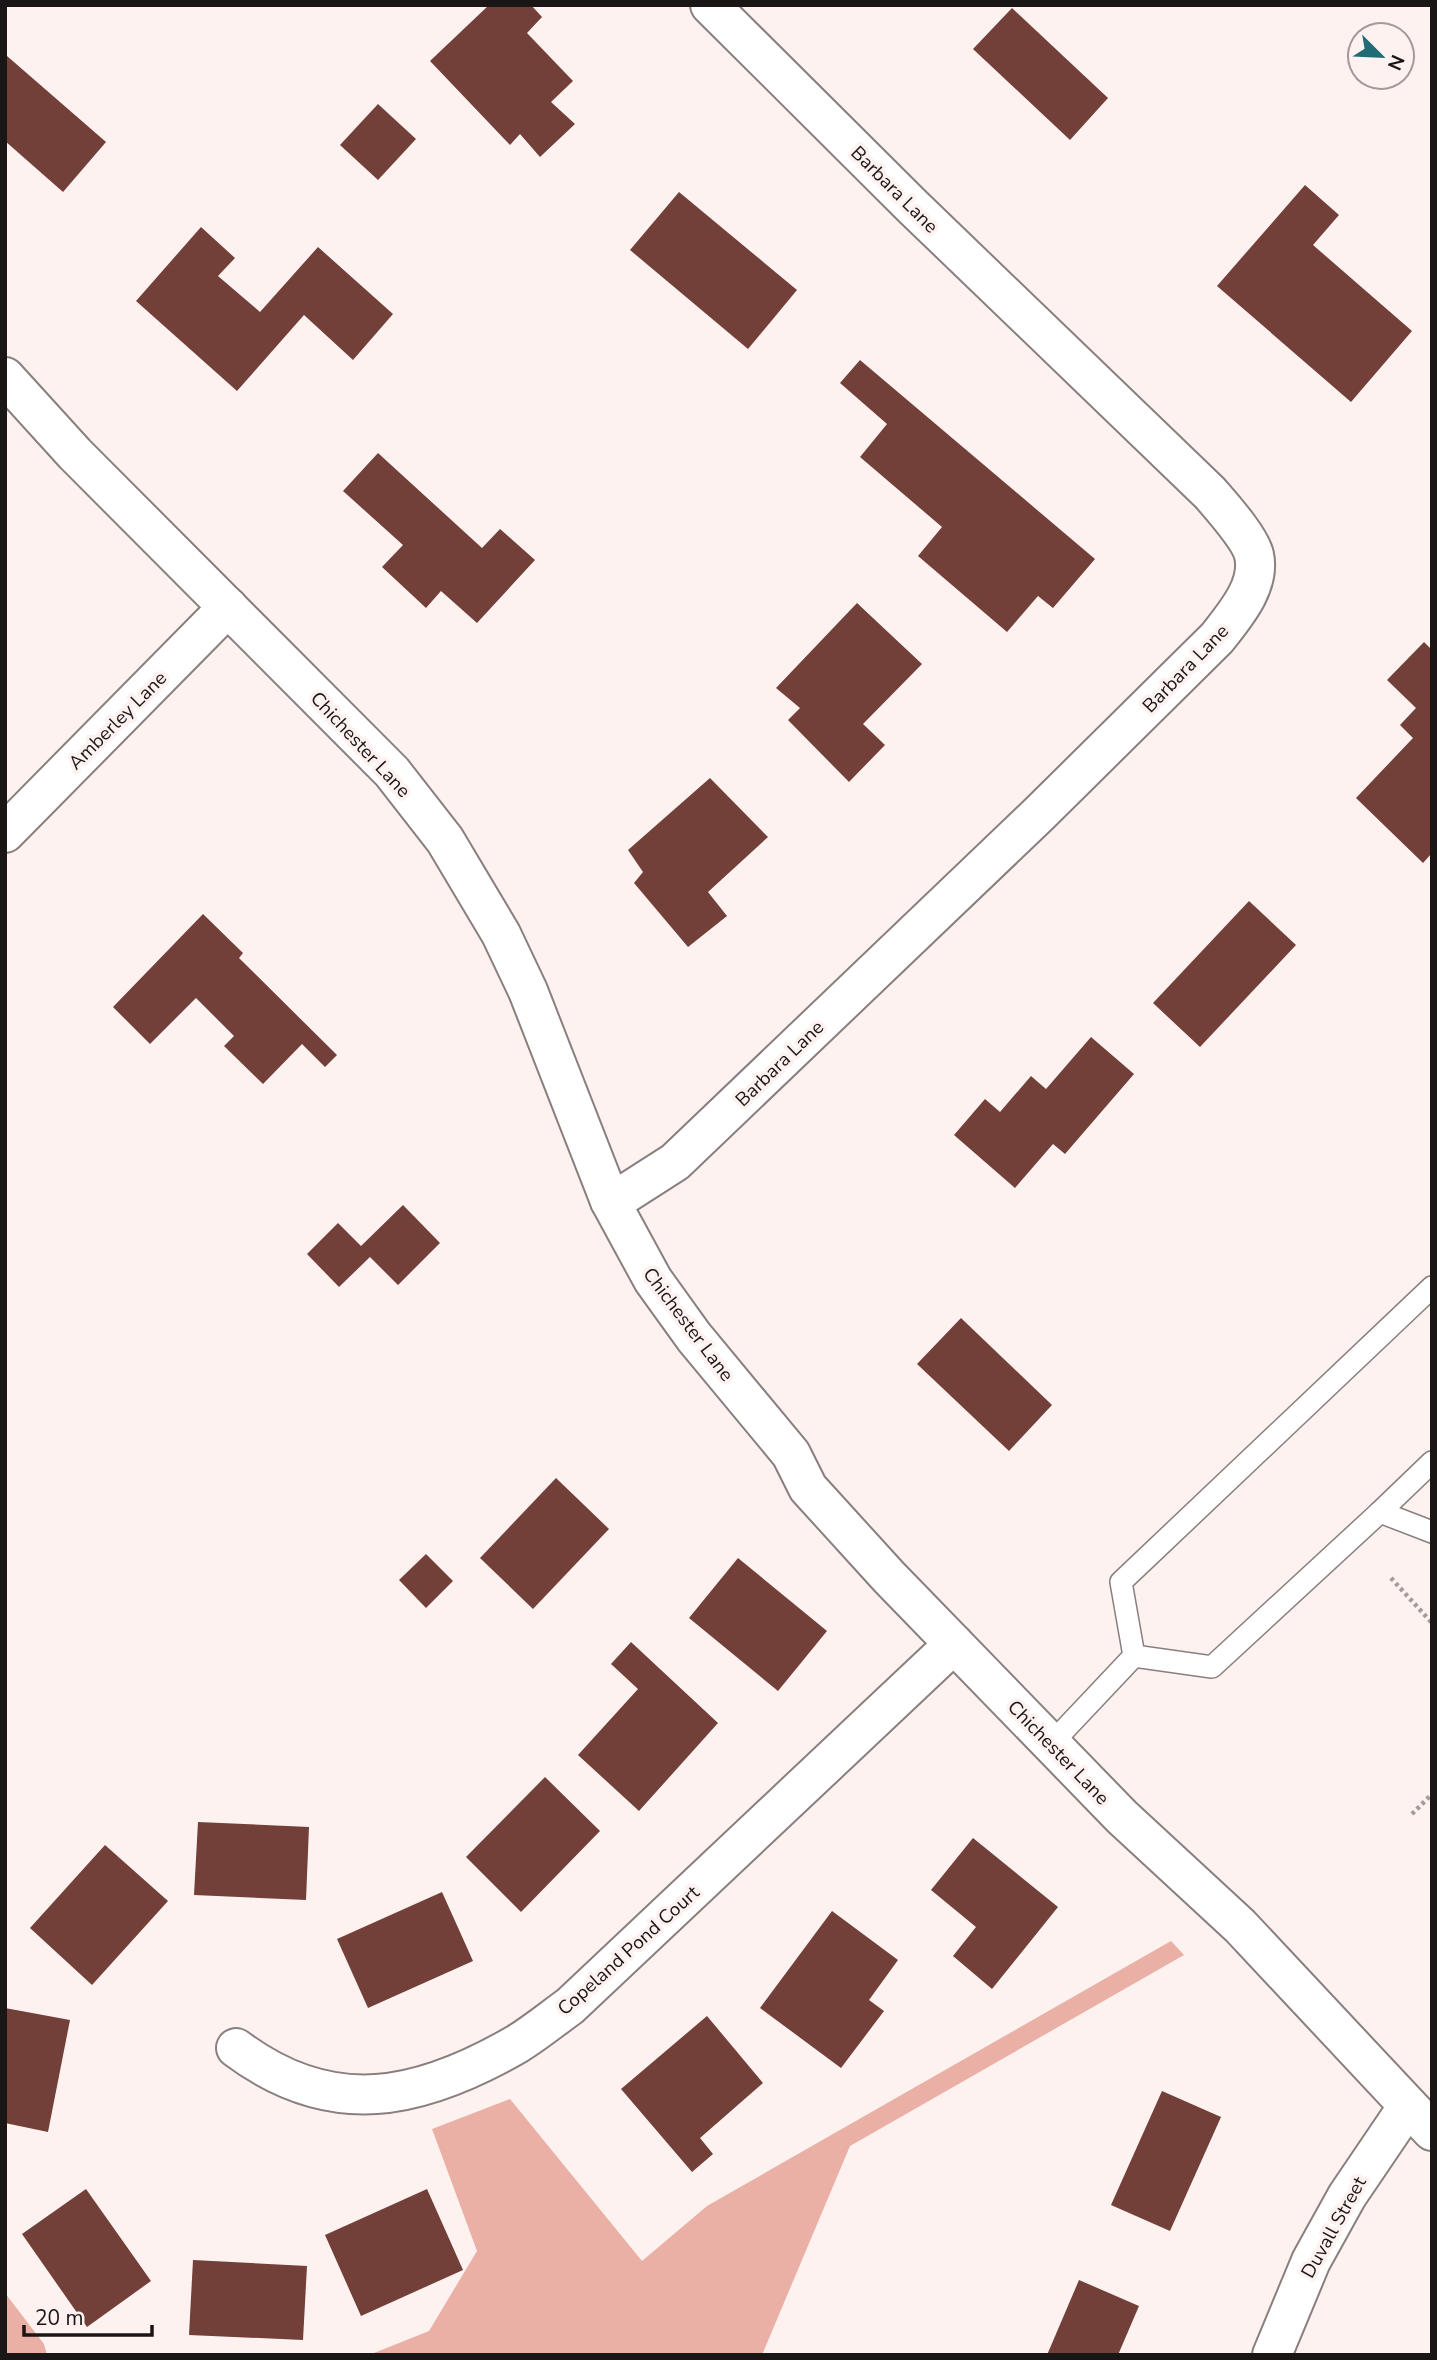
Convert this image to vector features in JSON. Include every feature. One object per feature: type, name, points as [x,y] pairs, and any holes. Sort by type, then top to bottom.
[{"type":"street","name":"Barbara Lane","points":[[610,1201],[675,1162],[1039,814],[1217,638],[1241,606],[1253,579],[1254,555],[1232,517],[1210,493],[913,207],[710,5]]},
{"type":"street","name":"Chichester Lane","points":[[5,377],[75,454],[392,772],[445,840],[501,934],[528,991],[610,1201],[653,1280],[694,1337],[791,1454],[808,1488],[1122,1817],[1240,1926],[1420,2119]]},
{"type":"street","name":"Amberley Lane","points":[[5,833],[228,607]]},
{"type":"street","name":"Copeland Pond Court","points":[[236,2048],[260,2066],[306,2087],[350,2095],[396,2093],[459,2072],[518,2043],[570,2006],[954,1644]]},
{"type":"street","name":"Duvall Street","points":[[1272,2355],[1311,2261],[1347,2196],[1420,2119]]},
{"type":"lane","points":[[1134,1656],[1121,1582],[1432,1287]]},
{"type":"lane","points":[[1134,1656],[1212,1667],[1432,1462]]},
{"type":"lane","points":[[1380,1512],[1432,1532]]},
{"type":"lane","points":[[1051,1744],[1134,1656]]},
{"type":"path","points":[[1391,1578],[1432,1623]]},
{"type":"path","points":[[1412,1814],[1432,1794]]},
{"type":"shaded area","points":[[1171,1941],[1184,1955],[850,2146],[762,2355],[369,2355],[429,2331],[477,2251],[432,2129],[510,2099],[642,2261],[707,2206]]},
{"type":"shaded area","points":[[5,2293],[44,2344],[47,2355],[5,2355]]},
{"type":"building","points":[[489,5],[531,5],[542,17],[527,33],[573,81],[551,102],[575,124],[540,157],[520,134],[510,145],[430,61]]},
{"type":"building","points":[[1012,8],[1108,98],[1070,140],[973,49]]},
{"type":"building","points":[[7,56],[106,142],[63,192],[5,141]]},
{"type":"building","points":[[378,104],[416,139],[378,180],[340,145]]},
{"type":"building","points":[[1305,185],[1339,215],[1313,245],[1412,331],[1351,402],[1217,286]]},
{"type":"building","points":[[679,192],[797,290],[748,349],[630,250]]},
{"type":"building","points":[[201,227],[235,258],[218,276],[260,312],[318,247],[393,314],[353,360],[304,315],[237,391],[136,301]]},
{"type":"building","points":[[860,360],[1095,559],[1053,608],[1038,596],[1007,632],[918,556],[942,527],[860,457],[887,424],[840,383]]},
{"type":"building","points":[[378,453],[482,548],[500,529],[535,560],[477,623],[441,591],[426,608],[382,567],[403,545],[343,491]]},
{"type":"building","points":[[857,603],[922,664],[863,724],[885,745],[849,782],[788,720],[800,708],[776,688]]},
{"type":"building","points":[[1424,642],[1432,650],[1432,853],[1423,863],[1356,798],[1413,738],[1400,725],[1416,708],[1387,680]]},
{"type":"building","points":[[710,778],[768,837],[708,892],[727,916],[688,947],[634,883],[643,872],[628,850]]},
{"type":"building","points":[[1249,901],[1296,945],[1200,1047],[1153,1003]]},
{"type":"building","points":[[203,914],[243,953],[239,958],[337,1055],[325,1067],[302,1044],[263,1084],[224,1046],[234,1036],[196,998],[150,1044],[113,1007]]},
{"type":"building","points":[[1091,1037],[1134,1074],[1065,1154],[1053,1144],[1015,1188],[954,1135],[985,1099],[1000,1112],[1031,1076],[1046,1089]]},
{"type":"building","points":[[403,1205],[440,1243],[398,1285],[370,1257],[339,1287],[307,1254],[338,1223],[361,1246]]},
{"type":"building","points":[[961,1318],[1052,1405],[1009,1451],[917,1364]]},
{"type":"building","points":[[556,1478],[609,1529],[533,1609],[480,1558]]},
{"type":"building","points":[[426,1554],[453,1581],[426,1608],[399,1580]]},
{"type":"building","points":[[738,1558],[827,1631],[778,1691],[689,1618]]},
{"type":"building","points":[[631,1642],[718,1723],[639,1811],[578,1755],[638,1689],[611,1664]]},
{"type":"building","points":[[545,1777],[600,1831],[521,1912],[466,1857]]},
{"type":"building","points":[[198,1822],[309,1827],[306,1900],[194,1895]]},
{"type":"building","points":[[973,1838],[1058,1907],[992,1989],[953,1956],[976,1927],[931,1890]]},
{"type":"building","points":[[105,1845],[168,1901],[92,1985],[30,1928]]},
{"type":"building","points":[[442,1892],[473,1961],[368,2008],[337,1939]]},
{"type":"building","points":[[832,1911],[898,1960],[869,2000],[884,2011],[841,2068],[760,2008]]},
{"type":"building","points":[[5,2008],[70,2020],[48,2132],[5,2123]]},
{"type":"building","points":[[707,2016],[763,2083],[700,2138],[713,2154],[692,2172],[621,2089]]},
{"type":"building","points":[[1162,2091],[1221,2117],[1170,2231],[1111,2205]]},
{"type":"building","points":[[86,2189],[151,2281],[87,2327],[22,2234]]},
{"type":"building","points":[[427,2189],[463,2270],[361,2316],[325,2235]]},
{"type":"building","points":[[193,2260],[307,2266],[303,2340],[189,2335]]},
{"type":"building","points":[[1079,2280],[1139,2306],[1118,2355],[1047,2355]]}]
